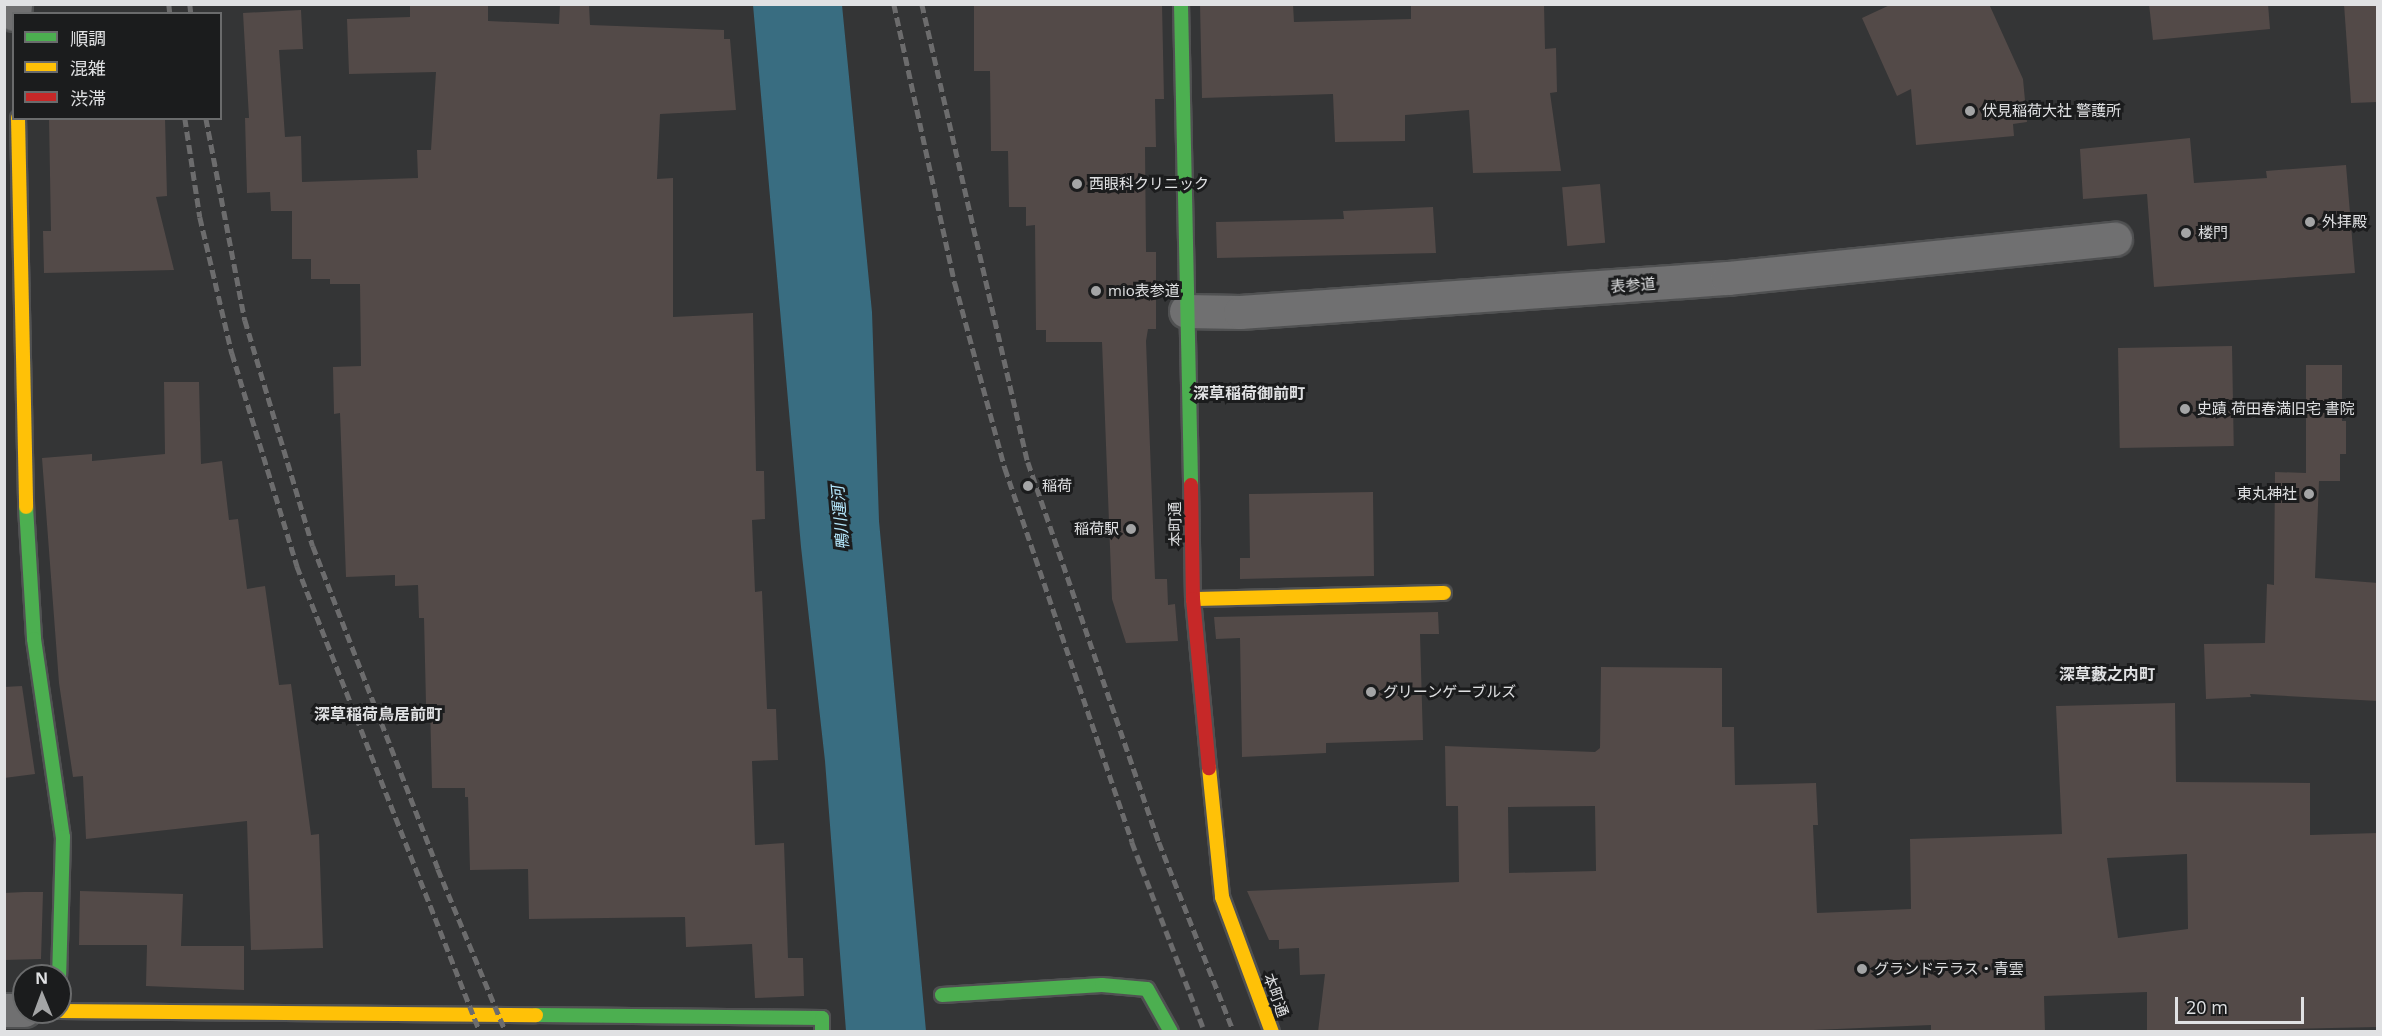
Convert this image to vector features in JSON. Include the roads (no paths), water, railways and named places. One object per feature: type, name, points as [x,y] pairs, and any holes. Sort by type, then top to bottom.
[{"type":"street","name":"本町通","points":[[1181,4],[1194,599],[1222,897],[1272,1032]]},
{"type":"street","points":[[18,120],[22,441],[34,639],[63,837],[59,964]]},
{"type":"street","name":"表参道","points":[[1186,311],[1240,312],[1728,278],[2115,239]]},
{"type":"street","points":[[1194,599],[1444,593]]},
{"type":"street","points":[[942,995],[1102,985],[1148,989],[1170,1032]]},
{"type":"street","points":[[72,1011],[822,1018],[822,1032]]},
{"type":"water","name":"鴨川運河","points":[[753,5],[842,5],[872,312],[879,521],[926,1031],[846,1031],[825,761],[801,547]]},
{"type":"railway","points":[[169,4],[170,12]]},
{"type":"railway","points":[[190,4],[191,12]]},
{"type":"railway","points":[[894,4],[955,283],[1005,468],[1132,842],[1205,1032]]},
{"type":"railway","points":[[922,4],[1028,462],[1159,842],[1234,1032]]},
{"type":"railway","points":[[185,120],[200,217],[232,353],[297,566],[480,1032]]},
{"type":"railway","points":[[206,120],[245,320],[313,546],[438,869],[506,1032]]},
{"type":"place","name":"伏見稲荷大社 警護所","points":[[1970,111]]},
{"type":"place","name":"西眼科クリニック","points":[[1077,184]]},
{"type":"place","name":"外拝殿","points":[[2310,222]]},
{"type":"place","name":"楼門","points":[[2186,233]]},
{"type":"place","name":"mio表参道","points":[[1096,291]]},
{"type":"place","name":"史蹟 荷田春満旧宅 書院","points":[[2185,409]]},
{"type":"place","name":"稲荷","points":[[1028,486]]},
{"type":"place","name":"東丸神社","points":[[2309,494]]},
{"type":"place","name":"稲荷駅","points":[[1131,529]]},
{"type":"place","name":"グリーンゲーブルズ","points":[[1371,692]]},
{"type":"place","name":"グランドテラス・青雲","points":[[1862,969]]},
{"type":"district","name":"深草稲荷御前町","points":[[1249,393]]},
{"type":"district","name":"深草藪之内町","points":[[2107,674]]},
{"type":"district","name":"深草稲荷鳥居前町","points":[[378,714]]}]
